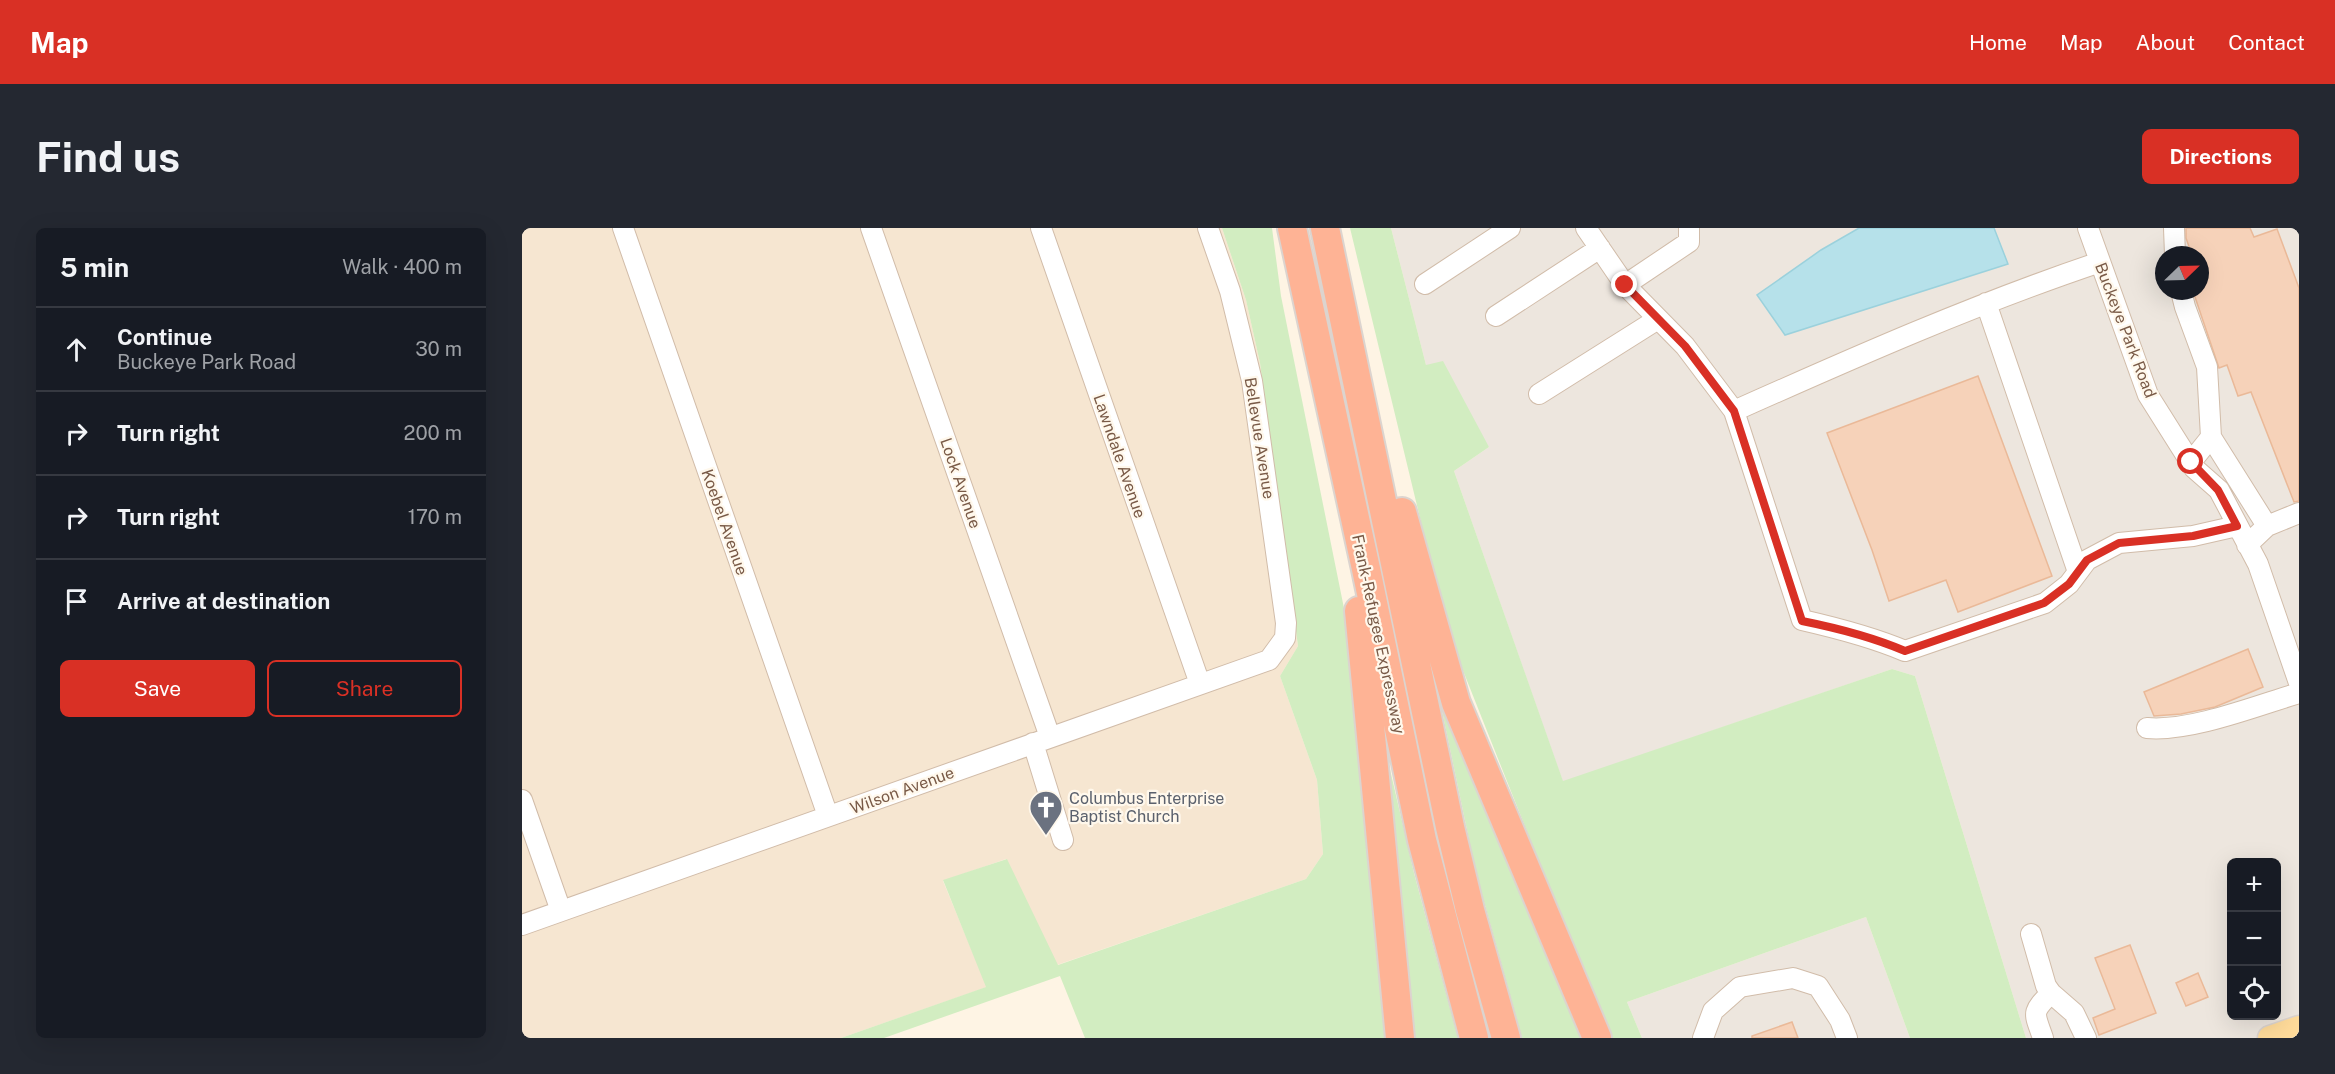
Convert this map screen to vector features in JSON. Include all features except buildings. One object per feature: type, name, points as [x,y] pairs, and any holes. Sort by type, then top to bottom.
[{"type":"highway","name":"Frank-Refugee Expressway","points":[[1292,228],[1422,840],[1474,1038]]},
{"type":"highway","name":"Frank-Refugee Expressway","points":[[1324,228],[1448,817],[1470,910],[1506,1038]]},
{"type":"highway","points":[[1365,418],[1390,475],[1456,703],[1596,1038]]},
{"type":"highway","points":[[1363,555],[1359,613],[1400,1038]]},
{"type":"main road","points":[[2270,1038],[2299,1028]]},
{"type":"street","name":"Koebel Avenue","points":[[623,228],[828,816]]},
{"type":"street","name":"Lock Avenue","points":[[871,228],[1042,740],[1063,840]]},
{"type":"street","name":"Lawndale Avenue","points":[[1041,228],[1200,684]]},
{"type":"street","name":"Bellevue Avenue","points":[[1208,228],[1230,291],[1252,381],[1286,623],[1285,638],[1278,650]]},
{"type":"street","points":[[1425,284],[1510,228]]},
{"type":"street","points":[[1586,228],[1625,285],[1685,346],[1734,411],[1802,621],[1885,642],[1905,651],[2044,603],[2069,584],[2087,560],[2119,543],[2193,536],[2237,526]]},
{"type":"street","points":[[1625,285],[1689,242],[1689,228]]},
{"type":"street","name":"Buckeye Park Road","points":[[2088,228],[2148,395],[2191,462],[2218,490],[2258,564],[2299,683]]},
{"type":"street","points":[[2174,228],[2175,246]]},
{"type":"street","points":[[1496,316],[1600,248]]},
{"type":"street","points":[[1734,411],[1920,328],[2100,262]]},
{"type":"street","points":[[1994,300],[2078,572]]},
{"type":"street","points":[[2183,300],[2207,367],[2211,437],[2267,526]]},
{"type":"street","points":[[1539,394],[1658,318]]},
{"type":"street","points":[[2191,462],[2211,437]]},
{"type":"street","points":[[2247,545],[2267,526],[2299,513]]},
{"type":"street","name":"Wilson Avenue","points":[[522,925],[1269,660],[1278,650]]},
{"type":"street","points":[[2147,728],[2160,729],[2189,725],[2299,693]]},
{"type":"street","points":[[522,800],[561,911]]},
{"type":"street","points":[[2031,934],[2046,986],[2050,993],[2074,1012],[2086,1038]]},
{"type":"street","points":[[1703,1038],[1713,1011],[1740,987],[1793,978],[1818,986],[1840,1020],[1846,1038]]},
{"type":"street","points":[[2043,1038],[2035,1012],[2050,993]]},
{"type":"shaded area","points":[[522,228],[1222,228],[1246,300],[1260,363],[1298,646],[1280,676],[1317,780],[1323,854],[1306,879],[1057,965],[1006,859],[943,881],[987,987],[841,1038],[522,1038]]},
{"type":"shaded area","points":[[1391,228],[2299,228],[2299,1038],[2026,1038],[1915,676],[1892,669],[1563,782],[1454,471],[1489,447],[1426,365]]},
{"type":"shaded area","points":[[1866,917],[1910,1038],[1642,1038],[1627,1002]]},
{"type":"green space","points":[[1222,228],[1272,228],[1281,296],[1351,643],[1389,1038],[1085,1038],[1060,976],[884,1038],[841,1038],[986,987],[943,880],[1007,859],[1058,965],[1306,879],[1323,854],[1317,780],[1280,676],[1298,646],[1260,363],[1246,300]]},
{"type":"green space","points":[[1350,228],[1391,228],[1426,365],[1443,361],[1489,447],[1454,471],[1563,781],[1892,669],[1915,676],[2026,1038],[1910,1038],[1866,917],[1627,1002],[1642,1038],[1609,1038],[1460,663],[1434,576]]},
{"type":"green space","points":[[1429,649],[1588,1038],[1522,1038],[1476,873]]},
{"type":"green space","points":[[1389,765],[1414,873],[1458,1038],[1409,1038],[1384,766]]},
{"type":"water","points":[[1859,228],[1994,228],[2008,264],[1785,335],[1757,295],[1821,250]]},
{"type":"place","name":"Columbus Enterprise Baptist Church","points":[[1046,836]]},
{"type":"route","points":[[1625,285],[1685,346],[1734,411],[1802,621],[1885,642],[1905,651],[2044,603],[2069,584],[2087,560],[2119,543],[2193,536],[2237,526],[2218,490],[2194,468],[2191,462]]}]
